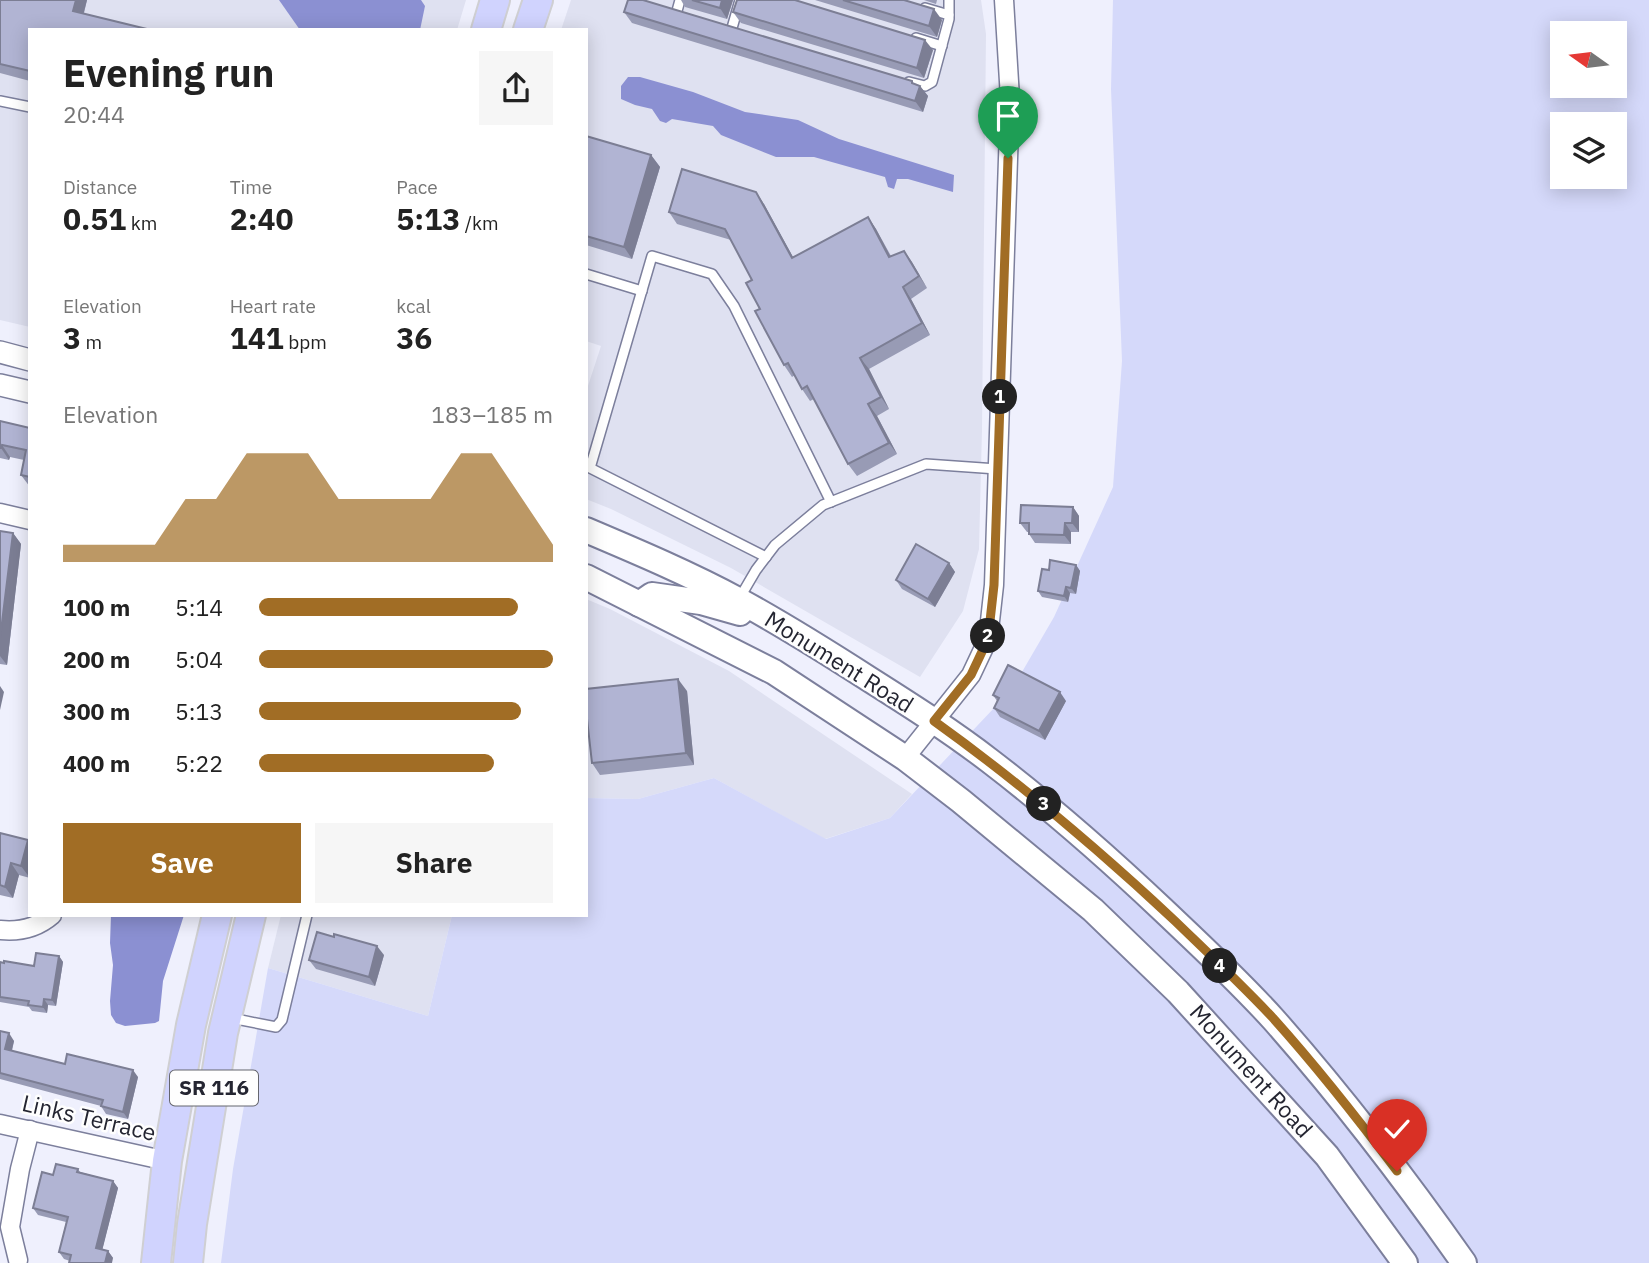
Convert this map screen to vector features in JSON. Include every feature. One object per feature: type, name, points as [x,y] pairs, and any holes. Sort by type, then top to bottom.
[{"type":"main road","points":[[487,28],[495,0]]},
{"type":"main road","points":[[529,28],[538,0]]},
{"type":"main road","name":"Monument Road","points":[[588,531],[652,557],[738,600],[796,633],[934,721],[1049,808],[1125,874],[1273,1018],[1363,1125],[1464,1263]]},
{"type":"main road","name":"Monument Road","points":[[588,578],[774,673],[905,758],[1093,910],[1178,992],[1327,1156],[1405,1263]]},
{"type":"main road","points":[[639,604],[652,595],[701,602],[796,633]]},
{"type":"main road","name":"SR 116","points":[[156,1263],[167,1161],[191,1026],[217,917]]},
{"type":"main road","points":[[227,1017],[215,1006],[212,998],[229,917]]},
{"type":"main road","name":"SR 116","points":[[188,1263],[192,1224],[227,1017],[251,917]]},
{"type":"main road","points":[[191,1026],[204,1042],[203,1070],[188,1173],[192,1224]]},
{"type":"street","points":[[520,28],[524,0]]},
{"type":"street","points":[[905,758],[971,675],[988,639],[994,585],[1010,98],[1004,0]]},
{"type":"street","points":[[0,352],[28,359]]},
{"type":"street","points":[[0,385],[28,392]]},
{"type":"street","points":[[0,513],[28,520]]},
{"type":"street","points":[[0,930],[16,931],[36,926],[50,917]]},
{"type":"street","name":"Links Terrace","points":[[0,1124],[167,1161]]},
{"type":"street","points":[[18,1260],[10,1227],[20,1168],[30,1130]]},
{"type":"lane","points":[[677,11],[680,0]]},
{"type":"lane","points":[[732,28],[740,0]]},
{"type":"lane","points":[[895,78],[920,86],[929,85],[935,75],[949,15],[948,0]]},
{"type":"lane","points":[[912,4],[949,15]]},
{"type":"lane","points":[[667,8],[688,15]]},
{"type":"lane","points":[[721,25],[744,32]]},
{"type":"lane","points":[[904,35],[942,46]]},
{"type":"lane","points":[[0,101],[28,107]]},
{"type":"lane","points":[[766,557],[590,468],[652,256],[712,274],[734,306],[831,502]]},
{"type":"lane","points":[[588,275],[642,291]]},
{"type":"lane","points":[[738,600],[775,545],[823,505],[926,464],[997,469]]},
{"type":"lane","points":[[227,1017],[276,1027],[282,1020],[307,917]]},
{"type":"shaded area","points":[[0,0],[466,0],[458,28],[28,28],[28,327],[0,320]]},
{"type":"shaded area","points":[[571,0],[981,0],[986,34],[979,549],[963,611],[920,677],[731,568],[588,500],[588,386],[601,346],[588,342],[588,28],[562,28]]},
{"type":"shaded area","points":[[1113,0],[1649,0],[1649,1263],[221,1263],[233,1169],[268,968],[428,1016],[452,917],[588,917],[588,798],[638,799],[714,778],[826,839],[890,818],[1012,689],[1054,617],[1113,487],[1122,361],[1111,89]]},
{"type":"shaded area","points":[[588,600],[729,671],[912,794],[890,818],[825,839],[714,778],[638,799],[588,798]]},
{"type":"shaded area","points":[[281,917],[452,917],[428,1016],[268,968]]},
{"type":"water","points":[[279,0],[421,0],[425,6],[420,28],[299,28]]},
{"type":"water","points":[[628,77],[640,77],[693,92],[745,112],[798,120],[839,139],[954,175],[953,192],[908,179],[897,179],[894,189],[888,187],[885,177],[814,157],[776,157],[721,135],[713,126],[672,119],[666,123],[660,121],[652,109],[621,99],[621,86]]},
{"type":"water","points":[[111,917],[183,917],[163,981],[159,1021],[125,1026],[116,1023],[111,1015],[113,965]]},
{"type":"building","points":[[0,0],[76,0],[73,11],[143,28],[28,28],[28,71],[0,64]]},
{"type":"building","points":[[628,0],[643,0],[912,81],[920,86],[915,101],[624,12]]},
{"type":"building","points":[[692,0],[722,0],[720,8]]},
{"type":"building","points":[[737,0],[795,0],[925,40],[917,68],[733,12]]},
{"type":"building","points":[[843,0],[904,0],[934,9],[929,26]]},
{"type":"building","points":[[588,137],[651,155],[624,247],[588,237]]},
{"type":"building","points":[[682,169],[756,192],[792,258],[868,217],[889,257],[904,251],[919,276],[903,287],[922,323],[860,358],[881,397],[868,404],[889,443],[848,464],[807,386],[802,389],[788,363],[784,365],[755,311],[760,309],[746,283],[752,280],[725,229],[669,212]]},
{"type":"building","points":[[0,421],[28,428],[28,477],[21,475],[26,450],[2,445],[0,448]]},
{"type":"building","points":[[1021,505],[1073,507],[1072,523],[1065,523],[1064,535],[1029,534],[1029,523],[1020,523]]},
{"type":"building","points":[[0,531],[13,533],[0,639]]},
{"type":"building","points":[[916,544],[949,563],[928,599],[896,580]]},
{"type":"building","points":[[1050,560],[1076,565],[1071,588],[1066,587],[1064,596],[1038,591],[1042,569],[1049,570]]},
{"type":"building","points":[[1008,665],[1060,692],[1039,731],[994,708],[999,698],[993,695]]},
{"type":"building","points":[[678,679],[686,753],[592,763],[588,689]]},
{"type":"building","points":[[0,833],[28,840],[21,866],[11,863],[5,887],[0,885]]},
{"type":"building","points":[[317,932],[377,946],[369,977],[309,960]]},
{"type":"building","points":[[36,953],[59,956],[52,1000],[44,999],[43,1007],[28,1005],[29,1001],[0,997],[0,962],[34,966]]},
{"type":"building","points":[[0,1031],[9,1033],[5,1049],[65,1064],[67,1054],[133,1070],[123,1112],[101,1106],[103,1100],[0,1073]]},
{"type":"building","points":[[56,1164],[113,1181],[96,1248],[108,1251],[105,1263],[69,1263],[71,1255],[59,1252],[68,1217],[33,1208],[42,1172],[53,1175]]},
{"type":"route","points":[[1008,158],[994,585],[988,639],[971,675],[934,721],[989,760],[1059,817],[1198,943],[1273,1018],[1363,1125],[1397,1171]]}]
